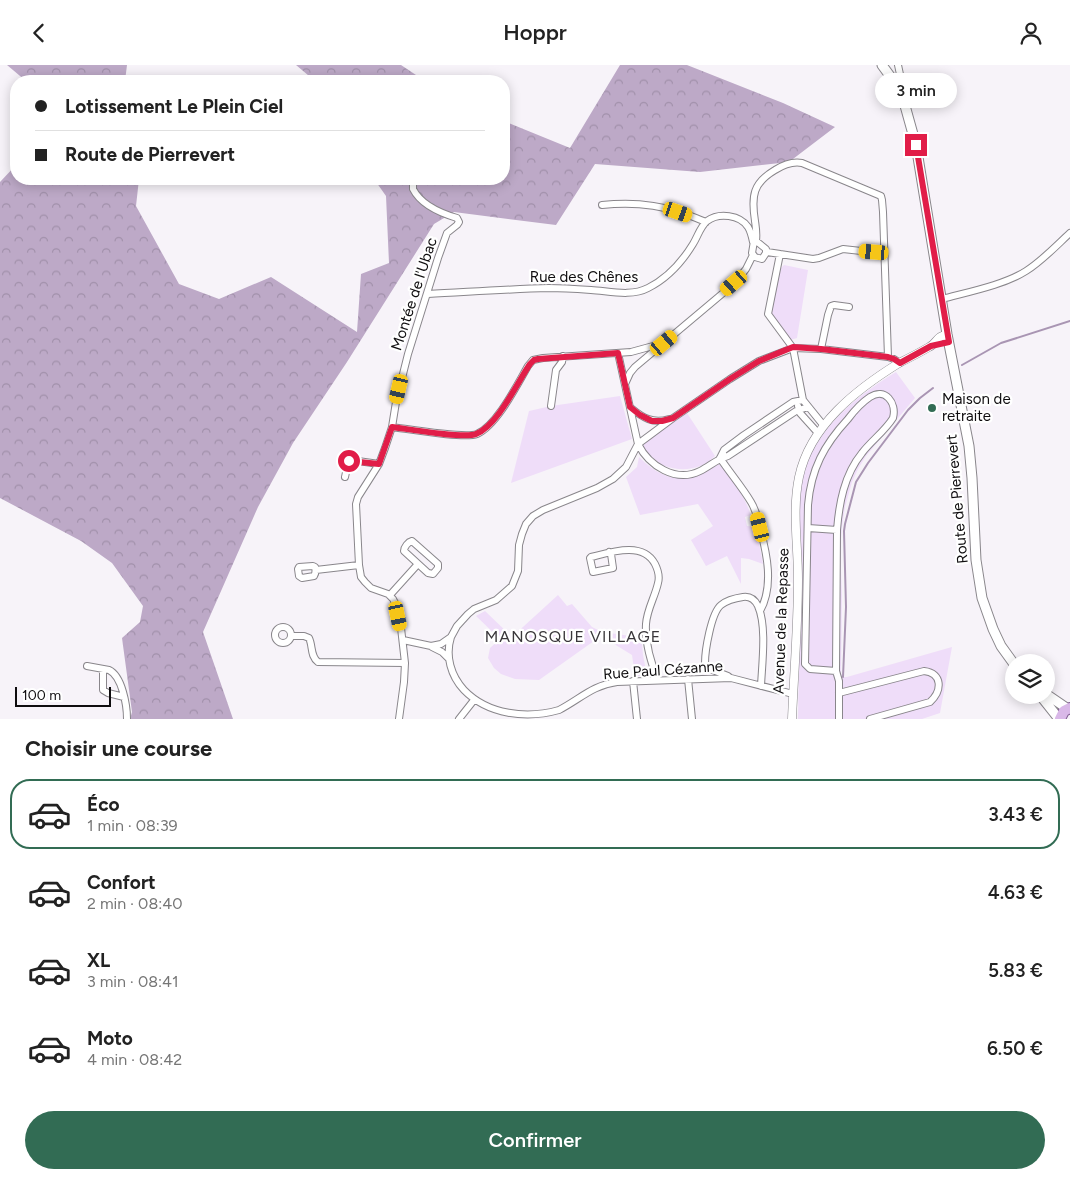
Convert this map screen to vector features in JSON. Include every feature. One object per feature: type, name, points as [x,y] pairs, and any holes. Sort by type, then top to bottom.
[{"type":"main road","name":"Route de Pierrevert","points":[[882,65],[904,102],[916,145],[942,299],[945,338],[968,446],[979,585],[986,613],[1001,646],[1007,654]]},
{"type":"main road","points":[[1055,700],[1069,709]]},
{"type":"main road","points":[[1047,704],[1059,719],[1064,711],[1069,709]]},
{"type":"street","points":[[898,65],[902,79],[904,102]]},
{"type":"street","points":[[625,385],[632,370],[734,283],[746,269],[753,255],[752,251],[757,231],[754,195],[757,185],[770,173],[783,166],[797,162],[881,197],[883,206],[888,357]]},
{"type":"street","name":"Montée de l'Ubac","points":[[390,595],[371,588],[361,577],[356,502],[379,464],[392,427],[396,402],[414,332],[428,294],[438,258],[446,235],[457,225],[459,220],[428,206],[418,197],[413,189],[413,185]]},
{"type":"street","points":[[602,205],[626,203],[657,207],[706,222],[722,216],[737,218],[748,226],[754,241],[764,247],[767,252],[815,259],[845,249],[879,253],[884,258]]},
{"type":"street","name":"Rue des Chênes","points":[[428,294],[550,288],[625,292],[642,291],[668,275],[681,261],[706,222]]},
{"type":"street","points":[[942,299],[984,288],[1022,274],[1048,254],[1070,233]]},
{"type":"street","points":[[753,255],[757,259],[762,259],[767,252]]},
{"type":"street","points":[[780,254],[768,314],[793,347],[801,392],[798,410]]},
{"type":"street","points":[[821,349],[831,306],[849,307]]},
{"type":"street","name":"Avenue de la Repasse","points":[[792,719],[798,578],[796,508],[799,476],[804,460],[818,433],[859,391],[900,363],[945,338]]},
{"type":"street","points":[[392,427],[463,435],[477,434],[495,418],[531,361],[543,357],[633,351],[664,343]]},
{"type":"street","points":[[431,646],[440,644],[451,637],[471,611],[496,600],[509,589],[519,569],[520,539],[523,530],[531,518],[542,510],[597,488],[614,479],[626,467],[638,444],[673,418],[759,361],[793,347],[888,357],[900,363]]},
{"type":"street","points":[[644,348],[649,355]]},
{"type":"street","points":[[618,353],[638,444],[652,463],[661,469],[674,473],[687,474],[698,472],[720,458],[728,456],[798,410],[808,407]]},
{"type":"street","points":[[551,406],[556,370],[562,362],[563,356]]},
{"type":"street","points":[[836,671],[810,669],[805,664],[808,505],[810,489],[816,467],[824,450],[838,429],[870,397],[883,394],[893,404],[893,418],[862,453],[851,471],[841,499],[837,531],[836,671],[839,681],[839,719]]},
{"type":"street","points":[[801,400],[824,426]]},
{"type":"street","points":[[720,458],[726,448],[788,406],[801,400]]},
{"type":"street","points":[[630,407],[652,421],[673,418]]},
{"type":"street","points":[[798,410],[818,433]]},
{"type":"street","points":[[720,458],[752,503],[757,516],[768,561],[766,591],[760,611]]},
{"type":"street","points":[[345,477],[350,461],[379,464]]},
{"type":"street","points":[[808,528],[837,531]]},
{"type":"street","points":[[410,542],[414,542],[438,566],[436,571],[431,574],[418,564],[404,551],[404,548],[410,542]]},
{"type":"street","points":[[612,552],[631,549],[643,553],[653,561],[658,572],[658,582],[646,626],[649,653],[658,680]]},
{"type":"street","points":[[399,719],[405,663],[403,640],[395,602],[390,595],[418,564]]},
{"type":"street","points":[[316,570],[359,565]]},
{"type":"street","points":[[732,678],[710,669],[705,663],[708,638],[714,615],[721,604],[743,597],[749,598],[753,599],[757,604],[763,620],[761,686]]},
{"type":"street","points":[[291,636],[304,636],[310,639],[314,658],[320,662],[405,663]]},
{"type":"street","name":"Rue Paul Cézanne","points":[[451,637],[448,648],[449,659],[456,680],[474,700],[499,714],[511,717],[527,718],[552,713],[602,685],[633,681],[732,678],[793,694]]},
{"type":"street","points":[[403,640],[431,646],[449,659]]},
{"type":"street","points":[[87,666],[112,671],[117,676],[124,697],[127,719]]},
{"type":"street","points":[[103,669],[103,690],[124,697]]},
{"type":"street","points":[[839,693],[924,671],[931,672],[936,677],[939,683],[939,690],[930,702],[870,719]]},
{"type":"street","points":[[688,679],[692,719]]},
{"type":"street","points":[[633,681],[637,719]]},
{"type":"street","points":[[459,719],[474,700]]},
{"type":"shaded area","points":[[784,265],[808,270],[797,338],[790,340],[771,313],[781,268]]},
{"type":"shaded area","points":[[896,372],[915,398],[866,456],[852,482],[845,507],[841,539],[841,674],[843,677],[847,677],[952,647],[940,713],[922,719],[798,719],[801,539],[799,500],[805,468],[823,435],[835,420],[863,394]]},
{"type":"shaded area","points":[[620,396],[632,439],[511,483],[529,411]]},
{"type":"shaded area","points":[[687,413],[715,456],[708,462],[692,468],[673,468],[656,462],[645,452],[644,443]]},
{"type":"shaded area","points":[[639,457],[659,473],[677,478],[697,475],[719,464],[738,488],[745,501],[751,515],[745,517],[747,526],[756,527],[763,564],[741,558],[741,584],[727,556],[706,566],[691,540],[713,526],[698,504],[640,515],[626,477],[637,467]]},
{"type":"shaded area","points":[[558,595],[567,606],[572,604],[592,627],[602,632],[631,636],[641,633],[647,676],[635,676],[632,655],[601,636],[539,680],[515,679],[501,674],[494,668],[488,658],[490,648],[500,639],[476,616],[485,611],[512,637]]},
{"type":"green space","points":[[7,65],[127,65],[126,75],[19,75]]},
{"type":"green space","points":[[296,65],[401,65],[416,75],[308,75]]},
{"type":"green space","points":[[620,65],[687,65],[783,103],[835,127],[789,162],[700,172],[595,164],[556,225],[454,212],[434,224],[347,362],[293,443],[258,507],[203,632],[233,719],[130,719],[132,712],[122,638],[140,622],[143,606],[112,563],[81,541],[0,498],[0,182],[10,171],[10,185],[138,185],[136,206],[179,284],[219,299],[271,277],[357,332],[361,274],[389,263],[386,196],[378,185],[510,185],[510,123],[570,148]]},
{"type":"waterway","points":[[962,365],[1001,343],[1070,321]]},
{"type":"waterway","points":[[843,677],[846,607],[844,531],[856,482],[908,410],[933,388]]},
{"type":"place","name":"Maison de retraite","points":[[932,408]]},
{"type":"district","name":"MANOSQUE VILLAGE","points":[[573,636]]},
{"type":"route","points":[[349,461],[379,464],[392,427],[463,435],[477,434],[495,418],[531,361],[543,357],[618,353],[630,407],[646,419],[658,421],[673,418],[759,361],[793,347],[888,357],[900,363],[931,346],[949,342],[916,145]]}]
